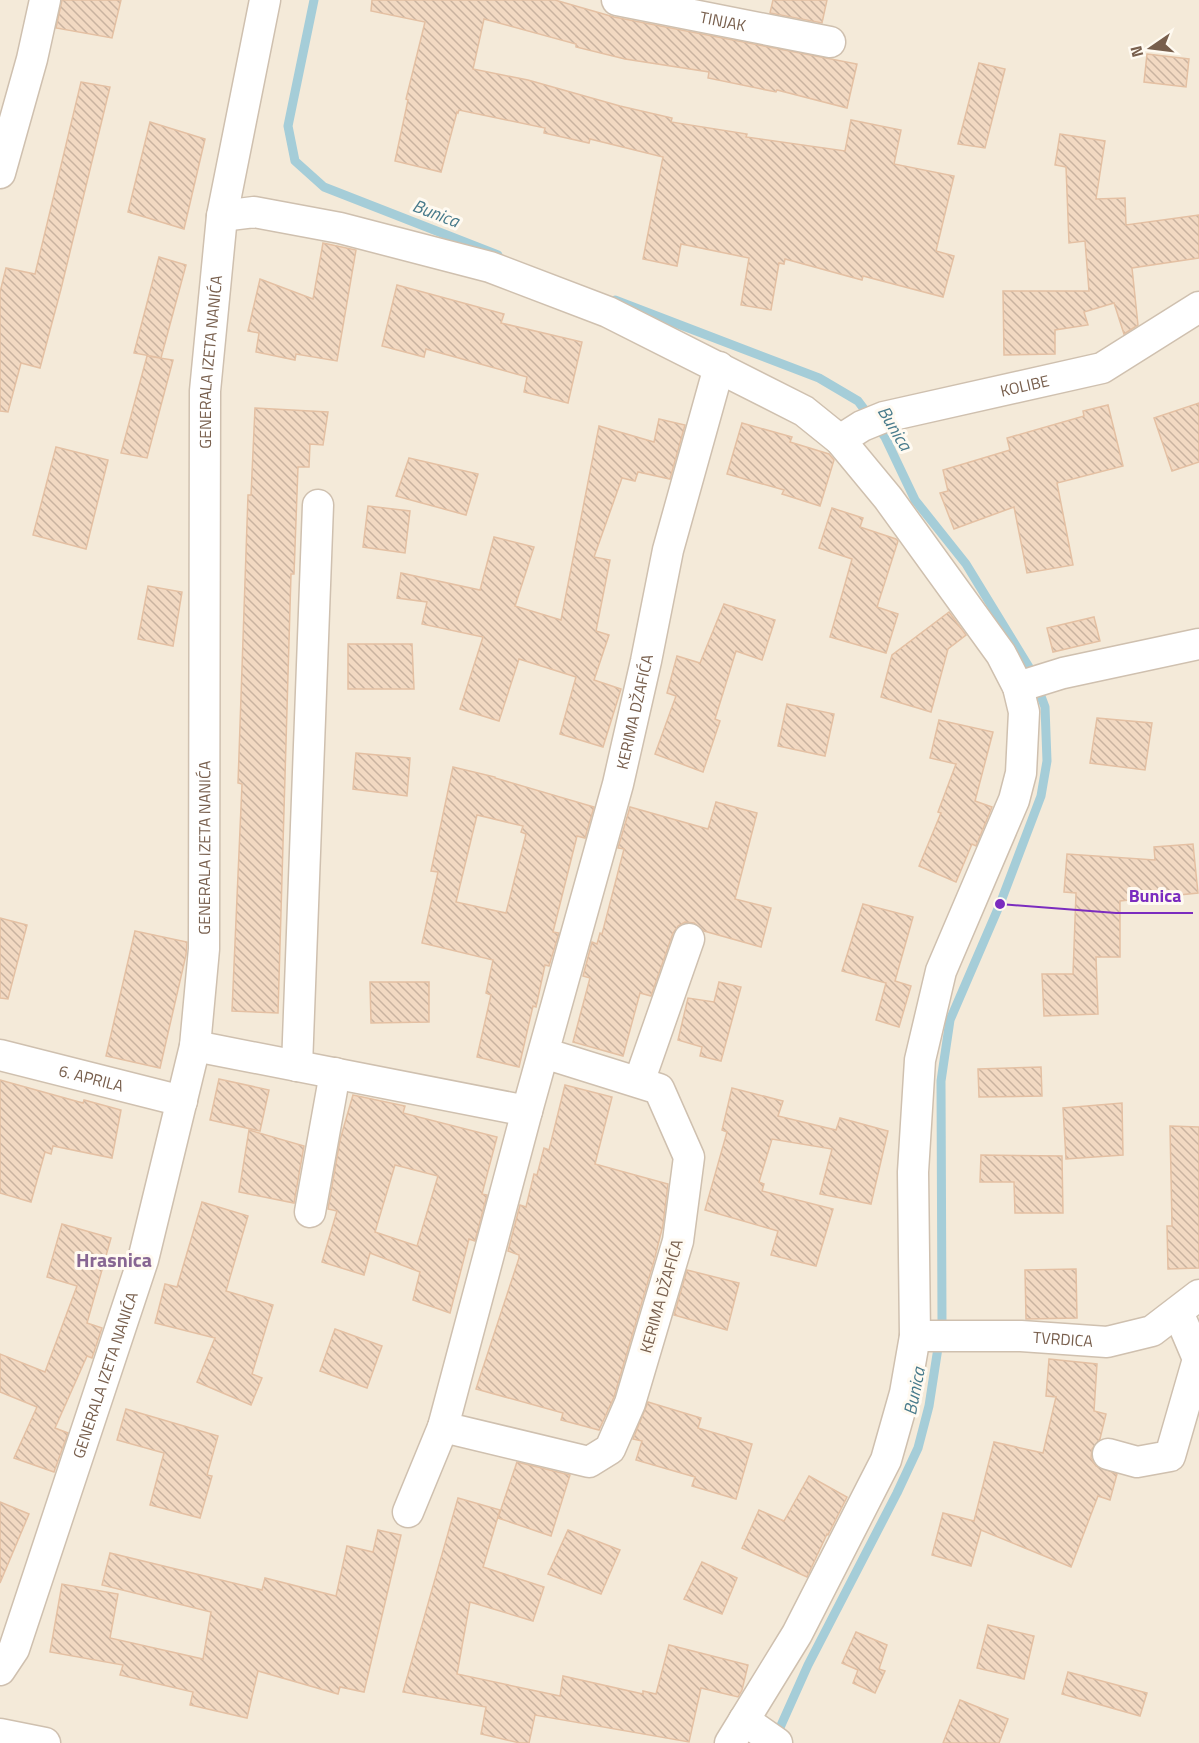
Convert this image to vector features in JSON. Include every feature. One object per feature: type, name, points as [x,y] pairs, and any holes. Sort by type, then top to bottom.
[{"type":"street","points":[[0,173],[32,59],[45,0]]},
{"type":"street","name":"GENERALA IZETA NANIĆA","points":[[0,1670],[14,1649],[143,1260],[195,1046],[204,949],[205,391],[222,216],[265,0]]},
{"type":"street","name":"TINJAK","points":[[617,0],[830,42]]},
{"type":"street","points":[[222,216],[254,212],[329,226],[490,267],[608,312],[804,411],[862,428],[888,498],[995,645],[1031,683]]},
{"type":"street","name":"KOLIBE","points":[[862,428],[1102,368],[1199,307]]},
{"type":"street","name":"KERIMA DŽAFIĆA","points":[[408,1512],[443,1427],[527,1111],[618,784],[668,550],[719,367]]},
{"type":"street","points":[[297,1066],[318,505]]},
{"type":"street","points":[[1031,683],[1063,673],[1199,645]]},
{"type":"street","points":[[775,1742],[737,1731],[797,1634],[886,1460],[905,1393],[933,1336],[913,1172],[920,1060],[941,971],[1017,791],[1021,773],[1024,712],[1031,683]]},
{"type":"street","points":[[639,1082],[689,939]]},
{"type":"street","points":[[195,1046],[527,1111]]},
{"type":"street","name":"KERIMA DŽAFIĆA","points":[[443,1427],[589,1462],[610,1449],[630,1403],[678,1241],[689,1157],[659,1089],[544,1053]]},
{"type":"street","name":"6. APRILA","points":[[0,1056],[182,1101]]},
{"type":"street","points":[[310,1212],[335,1073]]},
{"type":"street","points":[[1108,1454],[1137,1462],[1170,1456],[1198,1359],[1188,1303]]},
{"type":"street","name":"TVRDICA","points":[[933,1336],[1021,1336],[1107,1342],[1152,1331],[1188,1303]]},
{"type":"street","points":[[0,1734],[45,1743]]},
{"type":"shaded area","points":[[0,0],[1199,0],[1199,1743],[0,1743]]},
{"type":"building","points":[[62,0],[121,0],[112,38],[56,28]]},
{"type":"building","points":[[372,0],[555,0],[614,17],[857,64],[847,108],[777,90],[776,92],[708,78],[709,72],[625,59],[576,47],[576,44],[484,19],[473,69],[528,80],[672,118],[671,122],[747,134],[746,137],[845,151],[851,120],[901,130],[894,164],[954,176],[936,251],[954,256],[943,297],[863,276],[862,280],[785,259],[784,264],[779,263],[771,310],[741,305],[749,258],[681,244],[677,266],[643,259],[663,157],[590,139],[589,143],[544,133],[545,128],[459,110],[441,172],[395,161],[408,100],[406,99],[425,22],[371,11]]},
{"type":"building","points":[[773,0],[827,0],[822,23],[770,13]]},
{"type":"building","points":[[1147,54],[1189,59],[1186,87],[1144,82]]},
{"type":"building","points":[[979,63],[1005,69],[985,148],[958,144]]},
{"type":"building","points":[[81,82],[110,87],[61,289],[40,368],[21,363],[8,412],[0,411],[0,292],[6,268],[35,274]]},
{"type":"building","points":[[150,122],[205,139],[184,229],[128,212]]},
{"type":"building","points":[[1060,134],[1105,141],[1096,199],[1125,198],[1126,225],[1199,215],[1199,258],[1132,268],[1138,325],[1124,334],[1114,303],[1084,312],[1088,325],[1055,330],[1055,354],[1004,355],[1003,291],[1089,291],[1085,241],[1069,243],[1066,167],[1055,165]]},
{"type":"building","points":[[323,243],[356,250],[337,361],[296,354],[295,360],[256,352],[259,333],[248,331],[260,279],[313,299]]},
{"type":"building","points":[[159,257],[186,265],[161,358],[134,353]]},
{"type":"building","points":[[397,285],[504,314],[501,323],[582,342],[568,403],[524,392],[527,377],[426,349],[424,357],[382,346]]},
{"type":"building","points":[[147,356],[173,360],[147,458],[121,453]]},
{"type":"building","points":[[1199,403],[1199,462],[1172,471],[1154,418]]},
{"type":"building","points":[[1108,405],[1123,466],[1057,483],[1073,565],[1027,573],[1014,507],[954,529],[940,493],[948,491],[943,470],[1010,450],[1007,438],[1084,416],[1083,411]]},
{"type":"building","points":[[255,408],[328,412],[323,445],[310,444],[309,467],[298,467],[294,574],[291,574],[278,1013],[232,1011],[242,784],[238,783],[248,495],[251,495]]},
{"type":"building","points":[[659,419],[685,425],[670,479],[638,472],[635,481],[622,478],[594,557],[610,560],[596,631],[609,635],[594,680],[621,689],[603,747],[560,734],[576,677],[519,659],[499,721],[460,709],[483,637],[422,624],[427,602],[397,598],[401,573],[480,590],[494,537],[534,547],[515,606],[561,620],[599,426],[654,442]]},
{"type":"building","points":[[742,423],[792,437],[790,442],[829,454],[834,460],[820,506],[782,494],[784,490],[727,474]]},
{"type":"building","points":[[56,447],[108,460],[86,549],[33,535]]},
{"type":"building","points":[[409,458],[478,474],[466,515],[396,496]]},
{"type":"building","points":[[368,506],[410,511],[405,553],[363,547]]},
{"type":"building","points":[[832,508],[863,518],[860,527],[898,541],[877,607],[898,614],[886,653],[830,637],[852,559],[819,548]]},
{"type":"building","points":[[148,586],[182,592],[173,646],[138,639]]},
{"type":"building","points":[[724,604],[775,620],[762,660],[736,651],[715,719],[720,721],[703,772],[655,754],[676,696],[667,693],[677,656],[700,663]]},
{"type":"building","points":[[949,612],[966,635],[948,649],[931,712],[881,697],[892,655]]},
{"type":"building","points":[[1094,617],[1100,641],[1053,652],[1047,628]]},
{"type":"building","points":[[348,644],[412,644],[414,689],[348,689]]},
{"type":"building","points":[[787,704],[834,714],[825,756],[778,746]]},
{"type":"building","points":[[1097,718],[1152,723],[1145,770],[1090,763]]},
{"type":"building","points":[[939,720],[993,732],[975,801],[992,807],[976,846],[972,844],[956,882],[919,866],[941,813],[938,812],[956,764],[930,758]]},
{"type":"building","points":[[356,753],[410,758],[407,796],[353,789]]},
{"type":"building","points":[[453,767],[495,777],[594,807],[585,838],[577,836],[553,932],[559,933],[549,966],[545,965],[519,1067],[477,1057],[491,995],[486,993],[493,960],[422,943],[438,872],[431,871]],"holes":[[[477,815],[523,826],[521,832],[526,834],[506,913],[456,902]]]},
{"type":"building","points":[[716,802],[757,813],[735,899],[771,908],[761,947],[704,931],[694,923],[685,922],[673,933],[651,996],[640,993],[623,1056],[573,1042],[590,978],[583,976],[592,942],[597,944],[600,933],[602,934],[624,849],[618,848],[630,807],[708,829]]},
{"type":"building","points":[[1193,844],[1198,893],[1120,901],[1120,957],[1096,957],[1098,1014],[1044,1016],[1042,974],[1073,974],[1076,893],[1064,892],[1067,854],[1155,860],[1154,847]]},
{"type":"building","points":[[863,904],[913,917],[895,981],[911,986],[899,1027],[876,1020],[886,983],[842,971]]},
{"type":"building","points":[[0,918],[27,925],[8,999],[0,998]]},
{"type":"building","points":[[135,931],[187,942],[160,1068],[106,1056]]},
{"type":"building","points":[[370,982],[429,982],[429,1022],[371,1023]]},
{"type":"building","points":[[719,982],[741,987],[721,1061],[700,1056],[702,1047],[678,1040],[688,998],[714,1002]]},
{"type":"building","points":[[1041,1067],[1042,1096],[979,1097],[978,1069]]},
{"type":"building","points":[[219,1079],[269,1090],[260,1131],[210,1120]]},
{"type":"building","points":[[0,1080],[83,1103],[84,1100],[121,1110],[112,1158],[53,1146],[51,1154],[45,1152],[31,1202],[0,1193]]},
{"type":"building","points":[[565,1085],[612,1097],[595,1164],[668,1184],[663,1225],[654,1261],[614,1397],[599,1430],[561,1420],[563,1413],[476,1389],[519,1258],[519,1255],[508,1251],[520,1205],[526,1207],[534,1174],[537,1175],[544,1148],[549,1150]]},
{"type":"building","points":[[732,1088],[783,1101],[778,1116],[836,1130],[840,1118],[888,1131],[871,1204],[820,1194],[832,1149],[772,1139],[759,1182],[764,1184],[762,1191],[833,1209],[816,1266],[771,1255],[778,1231],[705,1210],[727,1132],[722,1130]]},
{"type":"building","points":[[353,1095],[405,1106],[403,1113],[497,1137],[482,1194],[487,1195],[475,1241],[469,1239],[450,1313],[413,1300],[420,1272],[370,1253],[364,1275],[322,1262],[337,1211],[328,1209],[340,1140]],"holes":[[[395,1165],[438,1176],[417,1246],[375,1232]]]},
{"type":"building","points":[[1122,1103],[1123,1155],[1066,1159],[1063,1108]]},
{"type":"building","points":[[1170,1126],[1199,1127],[1199,1268],[1168,1269],[1167,1226],[1172,1226]]},
{"type":"building","points":[[249,1130],[304,1146],[294,1203],[239,1192]]},
{"type":"building","points":[[981,1155],[1062,1156],[1063,1213],[1015,1213],[1014,1182],[980,1182]]},
{"type":"building","points":[[202,1202],[248,1216],[226,1291],[273,1305],[252,1374],[262,1378],[251,1405],[197,1382],[215,1338],[155,1323],[165,1284],[177,1287]]},
{"type":"building","points":[[62,1224],[111,1238],[87,1323],[102,1328],[92,1358],[87,1356],[55,1428],[68,1433],[54,1472],[14,1458],[37,1407],[0,1392],[0,1354],[45,1372],[77,1286],[47,1277]]},
{"type":"building","points":[[1076,1269],[1077,1318],[1026,1319],[1025,1270]]},
{"type":"building","points":[[687,1270],[739,1283],[727,1330],[674,1315]]},
{"type":"building","points":[[335,1329],[382,1346],[367,1388],[320,1371]]},
{"type":"building","points":[[1049,1359],[1097,1364],[1094,1411],[1106,1414],[1100,1439],[1092,1449],[1091,1458],[1096,1466],[1117,1474],[1110,1500],[1098,1496],[1071,1567],[981,1530],[971,1566],[932,1555],[943,1513],[974,1521],[994,1442],[1043,1453],[1056,1397],[1046,1396]]},
{"type":"building","points":[[648,1402],[701,1418],[698,1428],[752,1444],[736,1499],[692,1486],[695,1477],[636,1460],[642,1441],[633,1439]]},
{"type":"building","points":[[126,1409],[218,1436],[207,1475],[212,1476],[200,1518],[150,1505],[164,1453],[117,1440]]},
{"type":"building","points":[[517,1462],[570,1475],[551,1536],[498,1518]]},
{"type":"building","points":[[809,1476],[847,1497],[807,1577],[742,1548],[759,1510],[784,1521]]},
{"type":"building","points":[[458,1498],[500,1510],[483,1567],[544,1587],[533,1621],[470,1602],[457,1674],[560,1696],[563,1676],[643,1694],[643,1691],[656,1694],[669,1645],[748,1665],[738,1697],[701,1688],[689,1742],[535,1715],[529,1743],[520,1743],[481,1734],[486,1707],[403,1692]]},
{"type":"building","points":[[0,1502],[29,1514],[0,1583]]},
{"type":"building","points":[[378,1530],[401,1535],[364,1692],[340,1687],[338,1694],[258,1671],[247,1718],[190,1705],[193,1692],[120,1675],[123,1665],[50,1652],[62,1584],[118,1594],[110,1638],[203,1659],[211,1612],[102,1585],[110,1553],[262,1590],[265,1578],[336,1596],[347,1546],[373,1552]]},
{"type":"building","points":[[568,1530],[620,1550],[601,1594],[548,1574]]},
{"type":"building","points":[[702,1562],[737,1578],[722,1614],[684,1599]]},
{"type":"building","points":[[988,1625],[1034,1636],[1024,1679],[977,1668]]},
{"type":"building","points":[[856,1632],[887,1645],[879,1669],[885,1671],[875,1693],[853,1683],[858,1670],[842,1663]]},
{"type":"building","points":[[1068,1672],[1147,1693],[1140,1716],[1062,1694]]},
{"type":"building","points":[[960,1700],[1008,1719],[999,1743],[943,1743]]},
{"type":"waterway","name":"Bunica","points":[[314,0],[288,126],[295,161],[324,187],[498,255]]},
{"type":"waterway","name":"Bunica","points":[[615,300],[819,378],[858,401],[885,437],[915,500],[966,564],[1032,672],[1045,707],[1047,761],[1041,796],[1000,904],[950,1020],[941,1081],[942,1322],[929,1406],[918,1448],[808,1665],[778,1732]]},
{"type":"place","name":"Bunica","points":[[1000,904]]},
{"type":"district","name":"Hrasnica","points":[[114,1259]]}]
